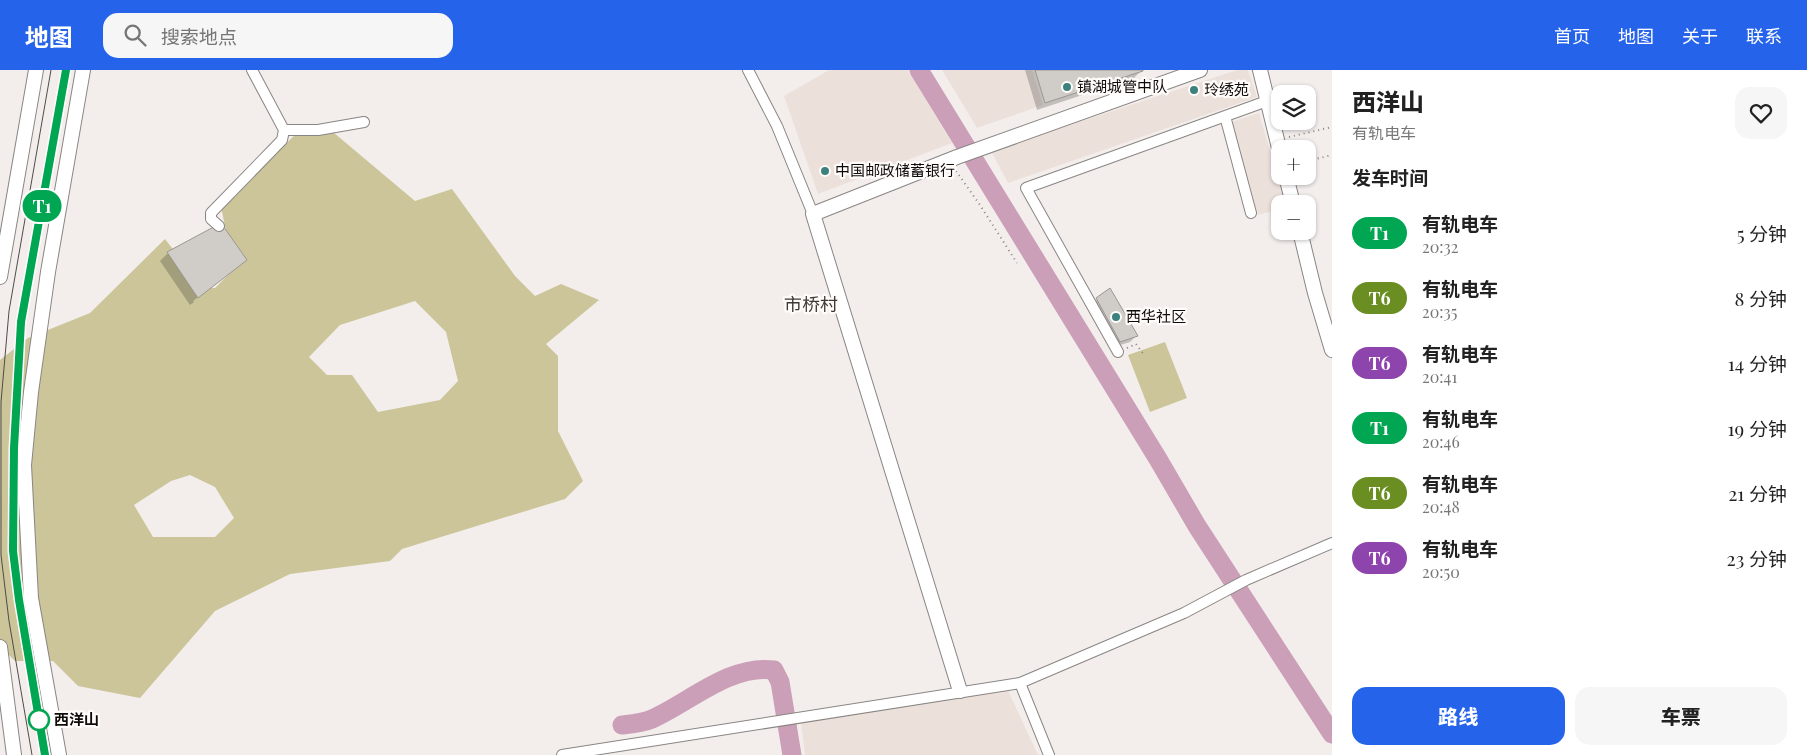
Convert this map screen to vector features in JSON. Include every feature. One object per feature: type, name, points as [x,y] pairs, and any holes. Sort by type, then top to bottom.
[{"type":"main road","points":[[0,277],[36,70]]},
{"type":"main road","points":[[59,755],[30,598],[24,465],[30,392],[46,281],[83,70]]},
{"type":"main road","points":[[960,692],[813,214],[953,159],[1200,70]]},
{"type":"main road","points":[[1260,70],[1277,140]]},
{"type":"main road","points":[[1302,240],[1332,350]]},
{"type":"main road","points":[[0,647],[14,755]]},
{"type":"street","points":[[218,226],[211,219],[211,213],[282,140],[284,130],[252,70]]},
{"type":"street","points":[[748,70],[776,126],[813,214]]},
{"type":"street","points":[[1118,352],[1026,188],[1268,101]]},
{"type":"street","points":[[1224,116],[1251,213]]},
{"type":"street","points":[[284,130],[318,130],[364,122]]},
{"type":"street","points":[[562,755],[1020,683],[1184,613],[1246,580],[1332,543]]},
{"type":"street","points":[[1020,683],[1049,755]]},
{"type":"path","points":[[1295,140],[1332,127]]},
{"type":"path","points":[[1316,159],[1332,155]]},
{"type":"path","points":[[953,159],[1016,263]]},
{"type":"path","points":[[1118,352],[1136,344],[1144,355]]},
{"type":"shaded area","points":[[829,70],[908,70],[952,143],[818,194],[784,96]]},
{"type":"shaded area","points":[[942,70],[1032,70],[1043,105],[977,128]]},
{"type":"shaded area","points":[[1237,70],[1248,70],[1257,97],[1008,183],[991,151]]},
{"type":"shaded area","points":[[1259,113],[1271,153],[1271,185],[1280,185],[1283,195],[1271,195],[1271,211],[1258,215],[1231,122]]},
{"type":"shaded area","points":[[303,127],[327,127],[415,201],[452,189],[515,276],[535,296],[561,284],[599,300],[546,344],[558,356],[558,431],[583,481],[565,499],[402,549],[390,561],[290,574],[215,611],[140,698],[78,686],[53,661],[15,661],[0,646],[0,360],[28,338],[90,313],[165,239],[203,288],[215,288],[234,269],[221,207]],"holes":[[[415,301],[446,332],[458,381],[440,400],[378,412],[352,375],[327,375],[309,357],[340,325]],[[190,475],[215,487],[234,518],[215,537],[153,537],[134,505],[171,481]]]},
{"type":"shaded area","points":[[1165,342],[1187,398],[1150,412],[1128,355]]},
{"type":"shaded area","points":[[1007,688],[1038,755],[805,755],[801,722]]},
{"type":"building","name":"镇湖城管中队","points":[[1035,70],[1143,70],[1143,71],[1045,103]]},
{"type":"building","points":[[221,223],[247,260],[198,298],[167,252]]},
{"type":"building","name":"西华社区","points":[[1110,288],[1138,336],[1120,342],[1096,298]]},
{"type":"waterway","points":[[919,70],[1158,459],[1197,526],[1332,734]]},
{"type":"waterway","points":[[622,725],[652,719],[726,678],[758,670],[774,670],[780,682],[792,755]]},
{"type":"tram line","points":[[32,755],[9,621],[1,555],[1,402],[9,311],[51,70]]},
{"type":"tram line","points":[[45,755],[19,599],[13,551],[14,448],[21,322],[66,70]]},
{"type":"tram line","name":"T1","points":[[45,755],[19,600],[13,551],[14,448],[21,322],[66,70]]},
{"type":"place","name":"镇湖城管中队","points":[[1067,87]]},
{"type":"place","name":"玲绣苑","points":[[1194,90]]},
{"type":"place","name":"中国邮政储蓄银行","points":[[825,171]]},
{"type":"place","name":"西华社区","points":[[1116,317]]},
{"type":"place","name":"西洋山","points":[[39,720]]},
{"type":"district","name":"市桥村","points":[[811,305]]}]
